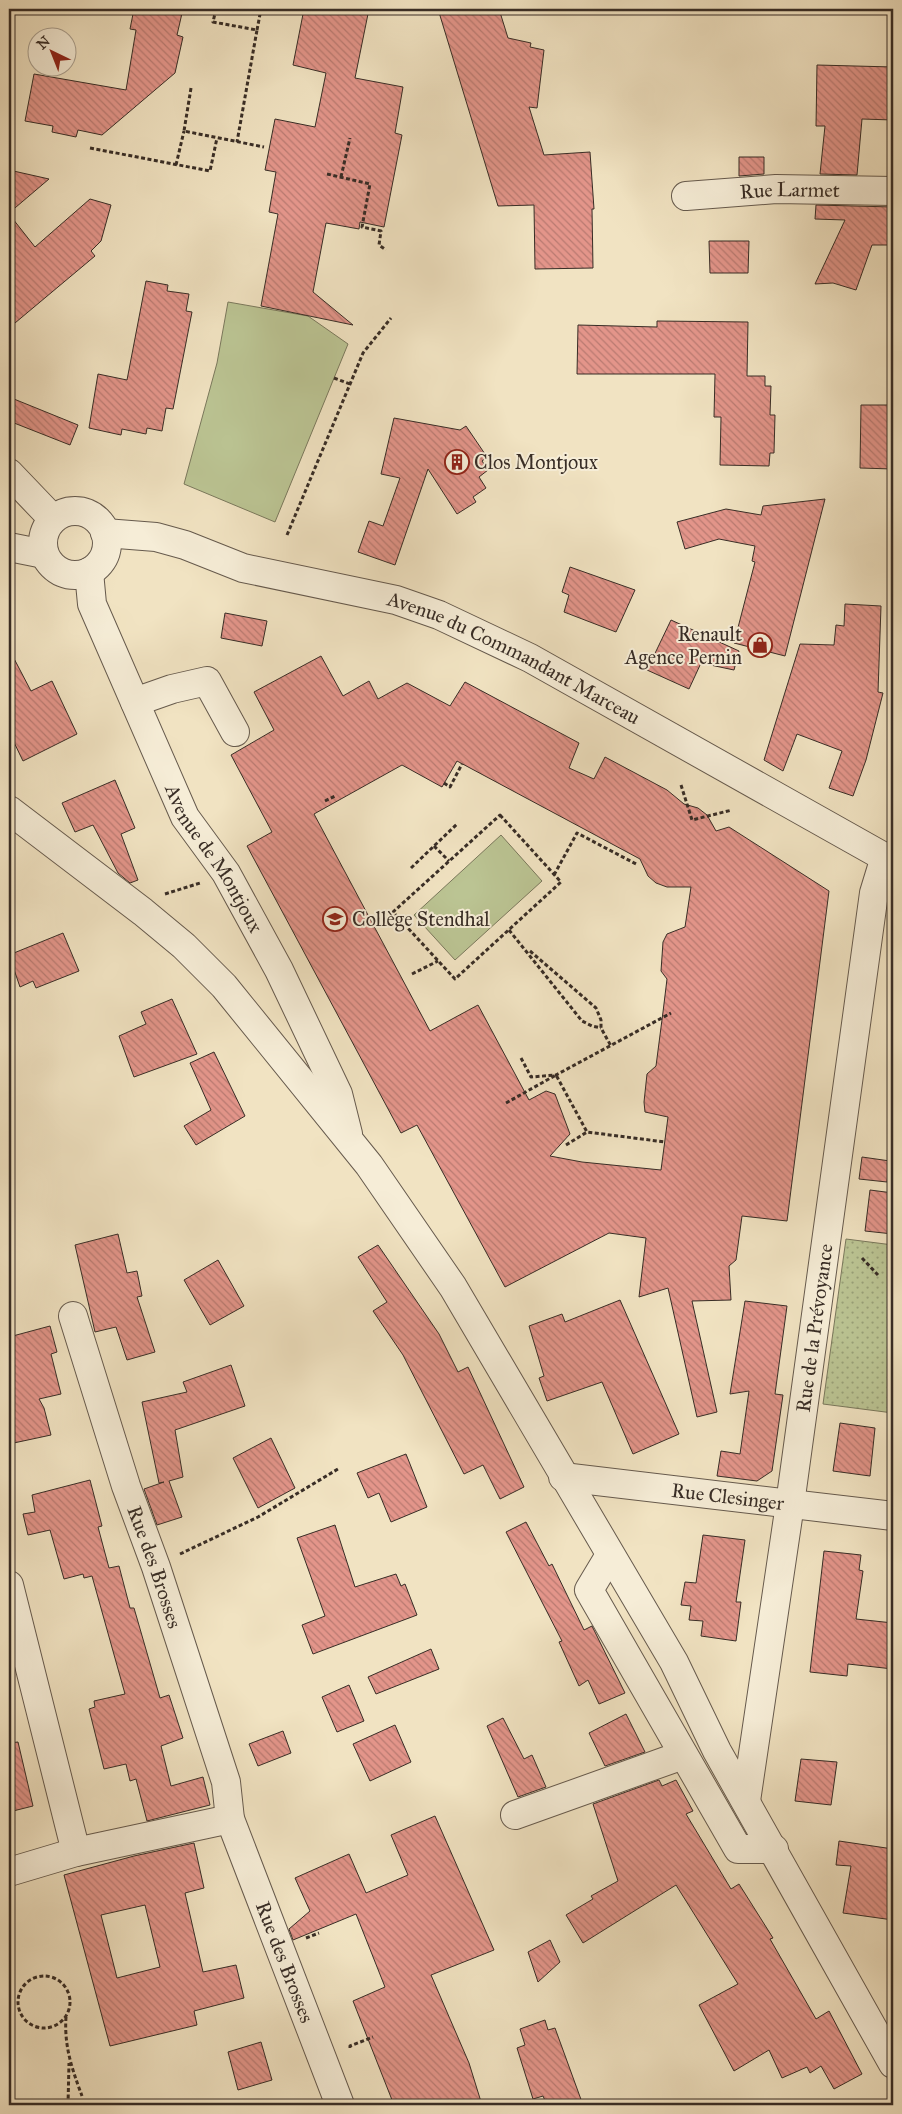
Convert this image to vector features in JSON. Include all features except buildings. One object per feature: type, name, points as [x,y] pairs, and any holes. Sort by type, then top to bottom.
[{"type":"street","name":"Rue Larmet","points":[[686,196],[776,189],[893,191]]},
{"type":"street","points":[[9,472],[53,519]]},
{"type":"street","points":[[64,512],[83,512],[99,522],[105,532],[107,544],[105,556],[98,566],[79,576],[57,571],[49,564],[44,554],[43,535],[53,519],[64,512]]},
{"type":"street","name":"Avenue du Commandant Marceau","points":[[105,532],[156,536],[186,545],[243,568],[396,600],[439,615],[530,658],[889,860]]},
{"type":"street","points":[[9,547],[44,554]]},
{"type":"street","name":"Avenue de Montjoux","points":[[89,572],[92,604],[185,818],[226,873],[279,970],[338,1094],[349,1140]]},
{"type":"street","points":[[135,702],[172,689],[207,681],[235,732]]},
{"type":"street","points":[[9,810],[143,912],[184,946],[230,994],[349,1140],[452,1287],[674,1662],[717,1751],[774,1849],[893,2064]]},
{"type":"street","name":"Rue de la Prévoyance","points":[[746,1801],[790,1504],[874,893],[889,860]]},
{"type":"street","name":"Rue des Brosses","points":[[73,1316],[126,1486],[156,1567],[226,1782],[230,1819],[340,2105]]},
{"type":"street","name":"Rue Clesinger","points":[[563,1477],[893,1516]]},
{"type":"street","points":[[610,1555],[589,1590],[738,1849],[774,1849]]},
{"type":"street","points":[[9,1585],[76,1852]]},
{"type":"street","points":[[515,1815],[683,1755]]},
{"type":"street","points":[[9,1872],[76,1852],[230,1819]]},
{"type":"path","points":[[216,9],[213,22],[257,30]]},
{"type":"path","points":[[237,142],[261,9]]},
{"type":"path","points":[[176,165],[191,88]]},
{"type":"path","points":[[184,131],[264,147]]},
{"type":"path","points":[[90,148],[210,171],[217,138]]},
{"type":"path","points":[[342,177],[350,138]]},
{"type":"path","points":[[327,174],[370,184],[362,227],[381,231],[379,245],[386,250]]},
{"type":"path","points":[[287,535],[363,353],[391,318]]},
{"type":"path","points":[[334,378],[350,384]]},
{"type":"path","points":[[444,783],[450,786],[462,764]]},
{"type":"path","points":[[681,785],[692,820],[732,810]]},
{"type":"path","points":[[325,801],[335,796]]},
{"type":"path","points":[[500,815],[554,875],[561,882],[455,979],[393,912],[500,815]]},
{"type":"path","points":[[411,868],[457,824]]},
{"type":"path","points":[[554,875],[576,833],[638,865]]},
{"type":"path","points":[[434,846],[449,861]]},
{"type":"path","points":[[164,894],[205,881]]},
{"type":"path","points":[[509,930],[524,946],[582,1021],[601,1028]]},
{"type":"path","points":[[524,946],[596,1008],[601,1020],[601,1028],[611,1046]]},
{"type":"path","points":[[412,974],[438,960]]},
{"type":"path","points":[[506,1103],[671,1013]]},
{"type":"path","points":[[521,1058],[531,1077],[556,1075]]},
{"type":"path","points":[[556,1075],[587,1132]]},
{"type":"path","points":[[566,1145],[587,1132],[665,1142]]},
{"type":"path","points":[[862,1258],[878,1276]]},
{"type":"path","points":[[156,1567],[258,1517],[338,1469]]},
{"type":"path","points":[[66,2016],[52,2027],[44,2028],[28,2023],[19,2009],[18,2001],[25,1985],[39,1976],[48,1977],[63,1984],[70,2000],[66,2016],[66,2044],[69,2060],[82,2096]]},
{"type":"path","points":[[353,2055],[350,2046],[373,2037]]},
{"type":"path","points":[[68,2105],[69,2060]]},
{"type":"green space","points":[[228,302],[308,316],[348,344],[275,522],[184,484],[217,363]]},
{"type":"green space","points":[[501,835],[542,881],[455,960],[414,915]]},
{"type":"green space","points":[[846,1239],[893,1245],[893,1413],[823,1404]]},
{"type":"place","name":"Clos Montjoux","points":[[457,462]]},
{"type":"place","name":"Renault Agence Pernin","points":[[760,645]]},
{"type":"place","name":"Collège Stendhal","points":[[335,919]]}]
